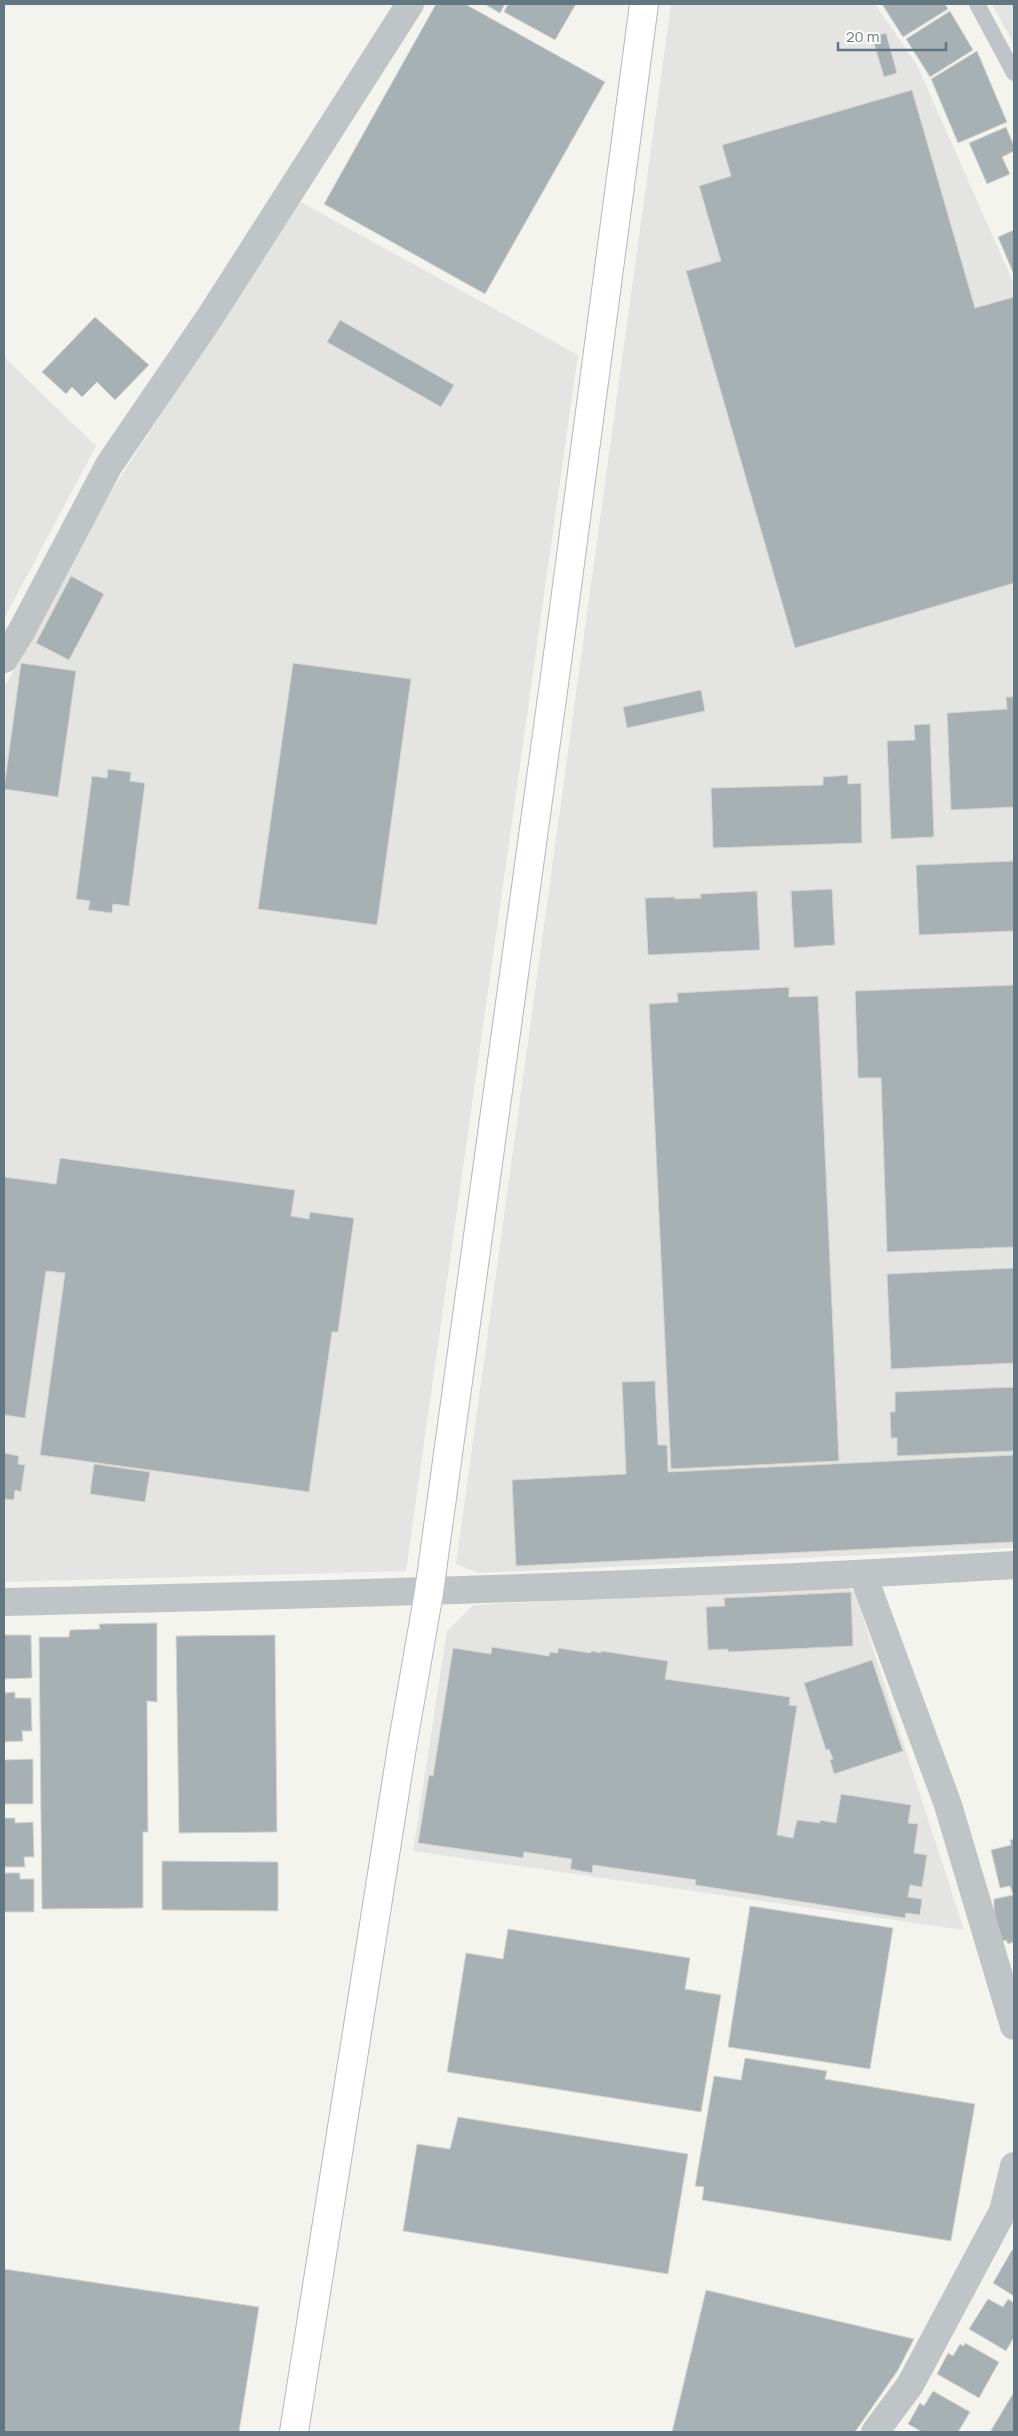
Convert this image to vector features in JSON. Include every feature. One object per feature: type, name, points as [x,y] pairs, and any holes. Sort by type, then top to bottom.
[{"type":"street","points":[[4,659],[21,632],[109,465],[210,317],[410,4]]},
{"type":"street","points":[[294,2432],[402,1747],[429,1592],[555,679],[644,4]]},
{"type":"street","points":[[4,1602],[429,1592],[863,1574],[1014,1565]]},
{"type":"street","points":[[863,1574],[948,1805],[1014,2026]]},
{"type":"street","points":[[875,2432],[910,2385],[1009,2209],[1014,2166]]},
{"type":"lane","points":[[977,4],[1014,73]]},
{"type":"shaded area","points":[[671,4],[875,4],[917,65],[1014,284],[1014,1548],[479,1573],[456,1564]]},
{"type":"shaded area","points":[[992,4],[1014,4],[1014,44]]},
{"type":"shaded area","points":[[299,201],[578,355],[406,1571],[4,1582],[4,688],[112,490]]},
{"type":"shaded area","points":[[4,357],[96,446],[4,619]]},
{"type":"shaded area","points":[[845,1586],[855,1593],[964,1930],[413,1851],[447,1631],[473,1605]]},
{"type":"building","points":[[436,4],[465,4],[605,82],[485,294],[324,204]]},
{"type":"building","points":[[484,4],[505,4],[500,13]]},
{"type":"building","points":[[508,4],[576,4],[555,40],[504,12]]},
{"type":"building","points":[[882,4],[945,4],[948,9],[903,37]]},
{"type":"building","points":[[950,11],[973,50],[930,77],[906,39]]},
{"type":"building","points":[[886,33],[897,73],[884,77],[872,37]]},
{"type":"building","points":[[977,51],[1007,122],[958,143],[931,79]]},
{"type":"building","points":[[912,90],[975,308],[1014,297],[1014,583],[795,648],[686,271],[721,261],[699,186],[731,176],[722,145]]},
{"type":"building","points":[[1006,127],[1014,146],[1014,151],[1002,157],[1010,174],[987,184],[969,143]]},
{"type":"building","points":[[1014,230],[1014,275],[998,237]]},
{"type":"building","points":[[95,317],[149,365],[115,400],[97,382],[82,397],[72,387],[66,394],[42,372]]},
{"type":"building","points":[[340,320],[454,385],[441,407],[327,342]]},
{"type":"building","points":[[71,576],[104,594],[69,660],[36,643]]},
{"type":"building","points":[[21,663],[76,671],[58,797],[4,789]]},
{"type":"building","points":[[293,663],[411,679],[377,925],[258,909]]},
{"type":"building","points":[[701,690],[705,711],[627,728],[623,707]]},
{"type":"building","points":[[1006,697],[1014,697],[1014,807],[951,810],[947,713],[1007,709]]},
{"type":"building","points":[[930,724],[934,837],[891,839],[887,741],[915,740],[914,725]]},
{"type":"building","points":[[108,769],[131,772],[130,781],[145,783],[129,906],[113,904],[112,913],[88,910],[90,901],[76,899],[92,776],[107,778]]},
{"type":"building","points":[[848,775],[848,784],[861,783],[862,843],[713,848],[711,788],[823,785],[823,777]]},
{"type":"building","points":[[1014,861],[1014,931],[919,935],[916,865]]},
{"type":"building","points":[[832,889],[835,945],[794,948],[791,891]]},
{"type":"building","points":[[757,891],[760,950],[648,955],[645,898],[701,898],[700,894]]},
{"type":"building","points":[[1014,985],[1014,1247],[887,1252],[881,1078],[858,1078],[855,991]]},
{"type":"building","points":[[789,987],[789,997],[818,996],[839,1461],[671,1469],[649,1004],[678,1002],[677,993]]},
{"type":"building","points":[[60,1158],[295,1190],[291,1216],[309,1219],[310,1212],[354,1218],[338,1332],[332,1332],[309,1492],[40,1455],[65,1273],[46,1271],[25,1418],[4,1415],[4,1177],[56,1184]]},
{"type":"building","points":[[1014,1268],[1014,1363],[891,1369],[887,1274]]},
{"type":"building","points":[[655,1381],[658,1445],[667,1445],[668,1472],[1014,1455],[1014,1542],[516,1566],[512,1480],[626,1474],[622,1382]]},
{"type":"building","points":[[1014,1387],[1014,1451],[897,1456],[897,1438],[891,1438],[890,1412],[895,1412],[895,1392]]},
{"type":"building","points":[[4,1453],[19,1456],[18,1464],[25,1465],[21,1492],[15,1490],[14,1500],[4,1499]]},
{"type":"building","points":[[94,1464],[150,1472],[145,1502],[90,1494]]},
{"type":"building","points":[[851,1592],[853,1646],[728,1652],[728,1649],[708,1650],[706,1607],[725,1606],[724,1598]]},
{"type":"building","points":[[157,1623],[157,1702],[147,1701],[148,1832],[143,1832],[143,1908],[42,1909],[39,1637],[69,1637],[70,1630],[100,1629],[99,1624]]},
{"type":"building","points":[[4,1635],[31,1635],[32,1678],[4,1679]]},
{"type":"building","points":[[275,1635],[277,1832],[179,1833],[176,1636]]},
{"type":"building","points":[[492,1647],[549,1656],[550,1652],[558,1653],[558,1648],[591,1653],[591,1651],[601,1653],[601,1651],[668,1661],[665,1679],[790,1697],[789,1705],[797,1706],[777,1835],[793,1838],[797,1820],[820,1823],[820,1820],[836,1823],[841,1794],[911,1805],[908,1823],[918,1824],[914,1853],[927,1855],[922,1887],[910,1885],[908,1897],[922,1899],[920,1915],[906,1913],[905,1918],[695,1885],[696,1880],[593,1865],[592,1873],[570,1869],[572,1859],[524,1852],[523,1858],[418,1843],[429,1775],[433,1776],[453,1648],[491,1654]]},
{"type":"building","points":[[872,1660],[903,1751],[834,1774],[830,1760],[833,1759],[829,1749],[826,1750],[804,1683]]},
{"type":"building","points":[[15,1692],[15,1698],[31,1698],[32,1731],[22,1731],[23,1741],[4,1742],[4,1693]]},
{"type":"building","points":[[33,1759],[33,1804],[4,1804],[4,1760]]},
{"type":"building","points":[[4,1818],[15,1818],[15,1823],[33,1822],[34,1857],[24,1857],[25,1867],[4,1867]]},
{"type":"building","points":[[1014,1839],[1014,1942],[1008,1944],[1006,1940],[1000,1942],[994,1917],[994,1899],[1013,1895],[1010,1886],[1000,1888],[991,1850],[1011,1845],[1010,1840]]},
{"type":"building","points":[[162,1861],[278,1862],[278,1911],[162,1910]]},
{"type":"building","points":[[4,1873],[20,1873],[20,1879],[34,1879],[34,1912],[4,1912]]},
{"type":"building","points":[[750,1906],[893,1928],[870,2069],[728,2047]]},
{"type":"building","points":[[508,1929],[690,1958],[685,1989],[721,1995],[701,2112],[447,2072],[466,1953],[503,1959]]},
{"type":"building","points":[[745,2058],[827,2071],[825,2079],[975,2104],[951,2241],[702,2200],[704,2187],[695,2186],[714,2076],[741,2080]]},
{"type":"building","points":[[458,2117],[688,2154],[668,2274],[403,2231],[417,2144],[450,2149]]},
{"type":"building","points":[[1012,2250],[1014,2251],[1014,2296],[993,2283]]},
{"type":"building","points":[[4,2269],[259,2307],[239,2432],[4,2432]]},
{"type":"building","points":[[706,2290],[914,2339],[898,2370],[855,2432],[672,2432]]},
{"type":"building","points":[[988,2299],[1003,2307],[1008,2299],[1014,2303],[1014,2337],[1006,2351],[969,2329]]},
{"type":"building","points":[[965,2343],[999,2362],[979,2398],[937,2374],[948,2353],[953,2356],[960,2344],[964,2346]]},
{"type":"building","points":[[933,2391],[970,2412],[958,2432],[922,2432],[908,2424],[920,2403],[924,2406]]},
{"type":"building","points":[[1014,2392],[1014,2432],[990,2432]]}]
